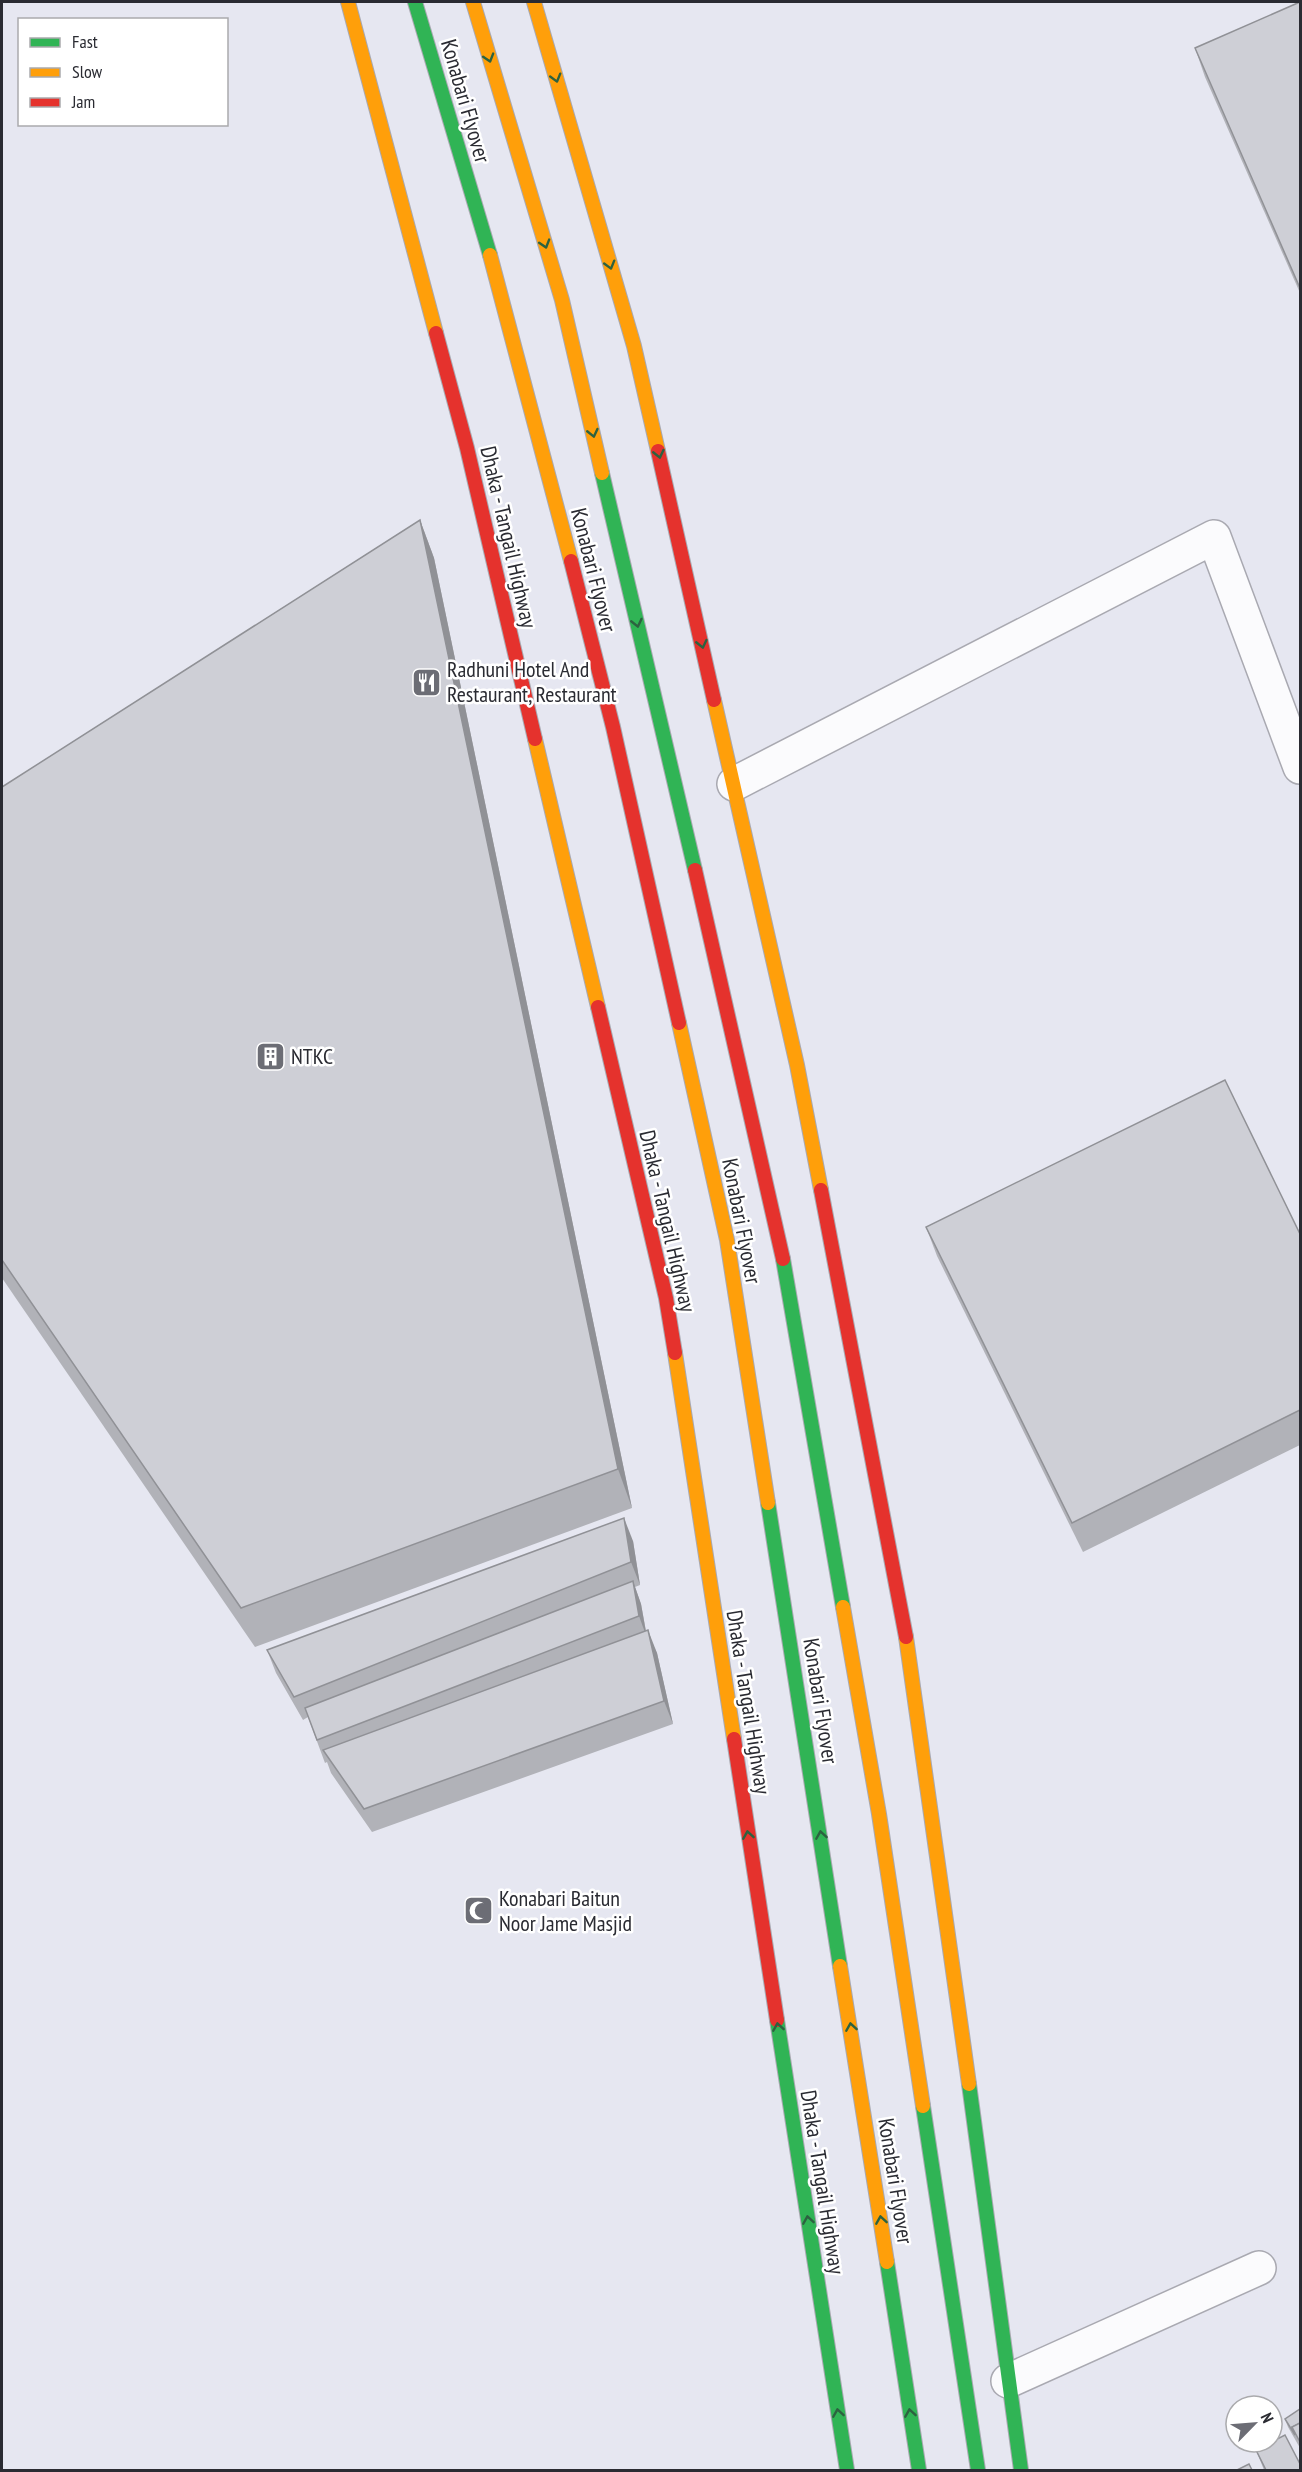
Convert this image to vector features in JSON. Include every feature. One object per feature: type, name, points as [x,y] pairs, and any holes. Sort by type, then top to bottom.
[{"type":"main road","name":"Dhaka - Tangail Highway","points":[[348,2],[467,448],[666,1298],[847,2470]]},
{"type":"main road","name":"Konabari Flyover","points":[[415,2],[508,316],[613,727],[727,1240],[919,2470]]},
{"type":"main road","name":"Konabari Flyover","points":[[473,2],[562,300],[777,1224],[879,1814],[978,2470]]},
{"type":"main road","points":[[534,2],[634,346],[797,1065],[913,1676],[1021,2470]]},
{"type":"street","points":[[734,784],[1214,537],[1300,767]]},
{"type":"street","points":[[1008,2381],[1259,2268]]},
{"type":"building","points":[[1300,2],[1300,288],[1195,48]]},
{"type":"building","name":"NTKC","points":[[420,520],[618,1469],[241,1608],[2,1260],[2,787]]},
{"type":"building","points":[[1225,1080],[1300,1234],[1300,1410],[1072,1523],[926,1227]]},
{"type":"building","points":[[624,1518],[631,1562],[294,1697],[267,1650]]},
{"type":"building","points":[[633,1581],[639,1616],[317,1740],[305,1708]]},
{"type":"building","points":[[648,1630],[664,1701],[364,1809],[323,1750]]},
{"type":"building","points":[[1300,2409],[1300,2423],[1292,2427],[1295,2435],[1285,2419]]},
{"type":"building","points":[[1300,2423],[1300,2442],[1292,2427]]},
{"type":"building","points":[[1284,2436],[1300,2464],[1300,2470],[1266,2470],[1258,2454],[1284,2454]]},
{"type":"building","points":[[1249,2464],[1252,2470],[1237,2470]]},
{"type":"traffic: fast","points":[[415,2],[490,255]]},
{"type":"traffic: fast","points":[[602,473],[695,870]]},
{"type":"traffic: fast","points":[[783,1259],[843,1607]]},
{"type":"traffic: fast","points":[[768,1503],[840,1966]]},
{"type":"traffic: fast","points":[[777,2020],[847,2470]]},
{"type":"traffic: fast","points":[[969,2084],[1021,2470]]},
{"type":"traffic: fast","points":[[923,2106],[978,2470]]},
{"type":"traffic: fast","points":[[887,2262],[919,2470]]},
{"type":"traffic: slow","points":[[348,2],[436,333]]},
{"type":"traffic: slow","points":[[473,2],[562,300],[602,473]]},
{"type":"traffic: slow","points":[[534,2],[634,346],[658,451]]},
{"type":"traffic: slow","points":[[490,255],[571,561]]},
{"type":"traffic: slow","points":[[714,700],[797,1065],[821,1190]]},
{"type":"traffic: slow","points":[[535,739],[598,1007]]},
{"type":"traffic: slow","points":[[679,1023],[727,1240],[768,1503]]},
{"type":"traffic: slow","points":[[675,1353],[734,1739]]},
{"type":"traffic: slow","points":[[843,1607],[879,1814],[923,2106]]},
{"type":"traffic: slow","points":[[906,1637],[969,2084]]},
{"type":"traffic: slow","points":[[840,1966],[887,2262]]},
{"type":"traffic: jam","points":[[436,333],[467,448],[535,739]]},
{"type":"traffic: jam","points":[[658,451],[714,700]]},
{"type":"traffic: jam","points":[[571,561],[613,727],[679,1023]]},
{"type":"traffic: jam","points":[[695,870],[783,1259]]},
{"type":"traffic: jam","points":[[598,1007],[666,1298],[675,1353]]},
{"type":"traffic: jam","points":[[821,1190],[906,1637]]},
{"type":"traffic: jam","points":[[734,1739],[777,2020]]},
{"type":"place","name":"Radhuni Hotel And Restaurant, Restaurant","points":[[426,682]]},
{"type":"place","name":"NTKC","points":[[270,1056]]},
{"type":"place","name":"Konabari Baitun Noor Jame Masjid","points":[[478,1911]]}]
